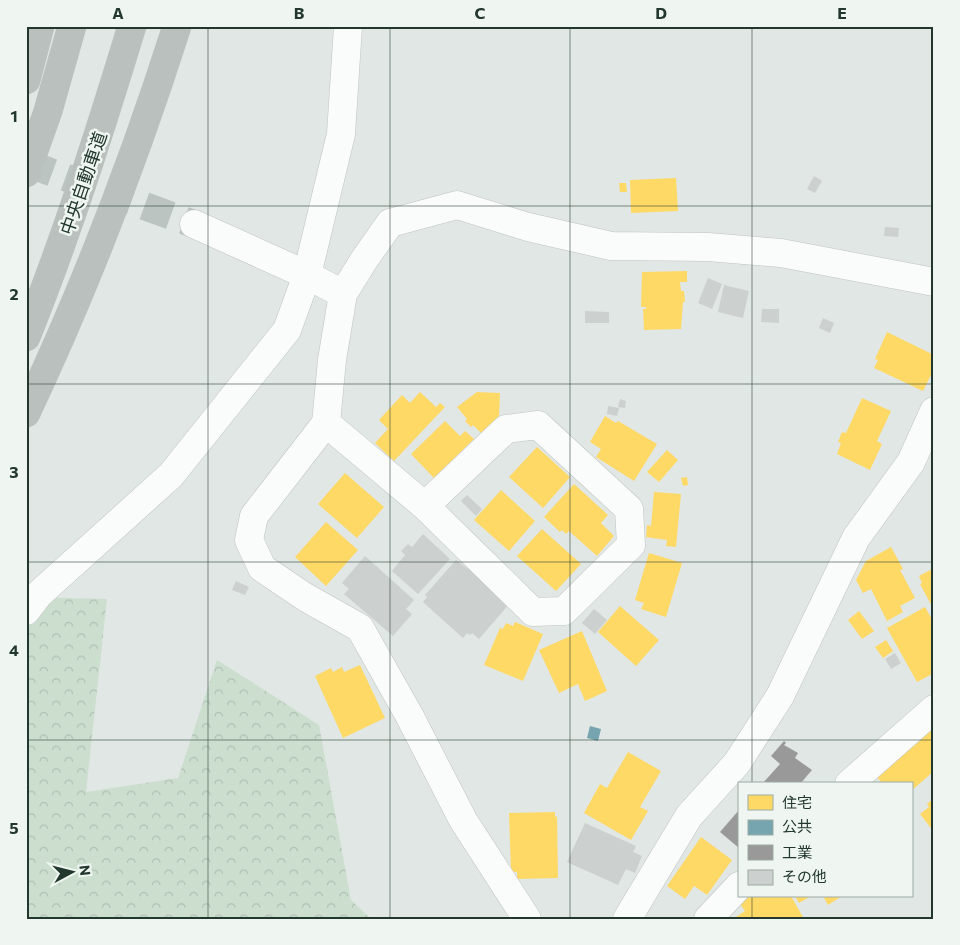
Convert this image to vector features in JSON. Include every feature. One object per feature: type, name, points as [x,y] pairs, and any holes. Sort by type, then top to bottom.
[{"type":"highway","points":[[26,80],[40,26]]},
{"type":"highway","points":[[26,173],[48,111],[72,26]]},
{"type":"highway","name":"中央自動車道","points":[[26,337],[53,271],[98,140],[132,26]]},
{"type":"highway","points":[[26,413],[51,360],[111,213],[177,26]]},
{"type":"street","points":[[26,611],[39,594],[171,475],[287,330],[308,275],[341,134],[348,26]]},
{"type":"street","points":[[527,919],[463,820],[409,715],[360,628],[305,597],[262,568],[249,540],[254,516],[326,423],[332,360],[343,294],[390,223],[457,205],[528,227],[611,246],[708,247],[780,253],[934,282]]},
{"type":"street","points":[[194,224],[308,275],[343,294]]},
{"type":"street","points":[[627,919],[689,816],[737,764],[780,696],[856,538],[911,462],[934,411]]},
{"type":"street","points":[[326,423],[425,506],[533,612],[564,611],[632,545],[629,509],[538,426],[506,430],[425,506]]},
{"type":"street","points":[[851,782],[934,710]]},
{"type":"street","points":[[708,919],[738,887]]},
{"type":"green space","points":[[26,597],[107,599],[86,792],[178,778],[217,660],[319,725],[351,900],[371,919],[26,919]]},
{"type":"building: 住宅","points":[[676,178],[678,211],[631,213],[630,180]]},
{"type":"building: 住宅","points":[[619,183],[626,183],[627,192],[620,192]]},
{"type":"building: 住宅","points":[[687,271],[687,282],[680,282],[681,291],[684,291],[685,302],[683,302],[681,329],[644,330],[643,309],[646,309],[646,307],[641,307],[642,272]]},
{"type":"building: 住宅","points":[[887,332],[934,355],[934,369],[923,391],[874,368],[878,360],[875,359]]},
{"type":"building: 住宅","points":[[420,392],[436,407],[440,403],[445,407],[394,461],[375,443],[388,429],[379,420],[402,395],[410,403]]},
{"type":"building: 住宅","points":[[477,392],[500,393],[499,416],[481,433],[473,425],[471,427],[465,421],[467,419],[457,407]]},
{"type":"building: 住宅","points":[[862,398],[891,411],[877,441],[882,444],[870,470],[837,454],[841,443],[838,442],[842,432],[846,433]]},
{"type":"building: 住宅","points":[[605,416],[616,423],[618,421],[657,444],[634,481],[596,457],[601,449],[590,442]]},
{"type":"building: 住宅","points":[[445,421],[460,436],[465,431],[474,439],[434,478],[411,454]]},
{"type":"building: 住宅","points":[[537,447],[570,477],[543,508],[509,477]]},
{"type":"building: 住宅","points":[[667,450],[678,460],[659,482],[647,472]]},
{"type":"building: 住宅","points":[[345,473],[384,507],[357,538],[318,504]]},
{"type":"building: 住宅","points":[[687,477],[688,485],[683,486],[681,478]]},
{"type":"building: 住宅","points":[[574,484],[608,515],[601,523],[614,536],[597,556],[569,531],[566,534],[562,530],[560,532],[544,517]]},
{"type":"building: 住宅","points":[[501,490],[535,521],[509,551],[474,520]]},
{"type":"building: 住宅","points":[[654,492],[681,494],[676,547],[666,546],[667,540],[646,537],[647,525],[651,526]]},
{"type":"building: 住宅","points":[[326,522],[358,550],[326,586],[295,557]]},
{"type":"building: 住宅","points":[[542,529],[581,564],[556,591],[517,556]]},
{"type":"building: 住宅","points":[[891,547],[903,569],[900,570],[915,598],[900,606],[903,612],[887,621],[871,589],[863,593],[856,580],[866,561]]},
{"type":"building: 住宅","points":[[649,553],[682,563],[666,617],[641,609],[644,603],[635,600]]},
{"type":"building: 住宅","points":[[934,568],[934,610],[920,584],[922,583],[919,576]]},
{"type":"building: 住宅","points":[[620,606],[659,640],[636,666],[598,632]]},
{"type":"building: 住宅","points":[[925,607],[934,623],[934,673],[917,682],[887,628]]},
{"type":"building: 住宅","points":[[859,611],[874,631],[862,639],[848,620]]},
{"type":"building: 住宅","points":[[515,622],[543,634],[523,681],[484,665],[500,628],[503,629],[506,623],[513,626]]},
{"type":"building: 住宅","points":[[582,631],[607,691],[585,701],[578,684],[559,693],[539,650]]},
{"type":"building: 住宅","points":[[886,640],[893,651],[883,658],[875,647]]},
{"type":"building: 住宅","points":[[360,665],[385,718],[343,738],[315,676],[331,668],[333,672],[342,667],[344,672]]},
{"type":"building: 住宅","points":[[934,720],[934,771],[912,790],[912,782],[881,782],[874,774]]},
{"type":"building: 住宅","points":[[628,752],[661,771],[640,807],[648,811],[631,840],[584,813],[600,784],[607,788]]},
{"type":"building: 住宅","points":[[934,798],[934,832],[920,814],[929,807],[927,804]]},
{"type":"building: 住宅","points":[[555,812],[555,817],[557,816],[558,878],[517,879],[517,872],[511,872],[509,813]]},
{"type":"building: 住宅","points":[[701,837],[732,860],[707,895],[694,886],[685,899],[667,886]]},
{"type":"building: 住宅","points":[[734,895],[738,895],[738,898],[792,898],[804,919],[733,919],[745,911]]},
{"type":"building: 住宅","points":[[796,898],[808,898],[799,903]]},
{"type":"building: 住宅","points":[[824,898],[839,898],[828,905]]},
{"type":"building: 公共","points":[[590,726],[601,729],[598,741],[587,738]]},
{"type":"building: 工業","points":[[784,741],[786,743],[784,745],[798,753],[795,758],[812,770],[802,782],[764,782],[780,764],[771,756]]},
{"type":"building: 工業","points":[[738,811],[738,847],[720,832]]},
{"type":"building: その他","points":[[814,176],[822,181],[815,193],[807,189]]},
{"type":"building: その他","points":[[885,227],[899,228],[898,237],[884,236]]},
{"type":"building: その他","points":[[708,278],[722,284],[712,309],[698,303]]},
{"type":"building: その他","points":[[724,285],[749,291],[743,318],[718,312]]},
{"type":"building: その他","points":[[762,309],[779,309],[779,323],[761,322]]},
{"type":"building: その他","points":[[585,311],[609,312],[609,323],[585,323]]},
{"type":"building: その他","points":[[823,318],[834,323],[830,333],[819,328]]},
{"type":"building: その他","points":[[620,399],[626,401],[625,408],[618,407]]},
{"type":"building: その他","points":[[608,406],[619,408],[617,416],[607,414]]},
{"type":"building: その他","points":[[467,495],[482,509],[476,516],[461,501]]},
{"type":"building: その他","points":[[423,534],[450,559],[418,594],[392,571],[405,555],[401,551],[408,544],[412,547]]},
{"type":"building: その他","points":[[365,556],[414,600],[406,609],[412,614],[393,636],[344,594],[349,589],[342,583]]},
{"type":"building: その他","points":[[456,560],[469,568],[510,603],[479,639],[472,633],[470,635],[467,633],[463,638],[423,602],[427,597],[425,595]]},
{"type":"building: その他","points":[[236,581],[249,587],[245,595],[232,590]]},
{"type":"building: その他","points":[[594,609],[607,620],[595,634],[582,623]]},
{"type":"building: その他","points":[[895,653],[901,663],[891,669],[885,659]]},
{"type":"building: その他","points":[[585,823],[636,846],[633,852],[642,856],[635,873],[626,869],[618,885],[567,862]]},
{"type":"tunnel","points":[[26,163],[194,224]]}]
